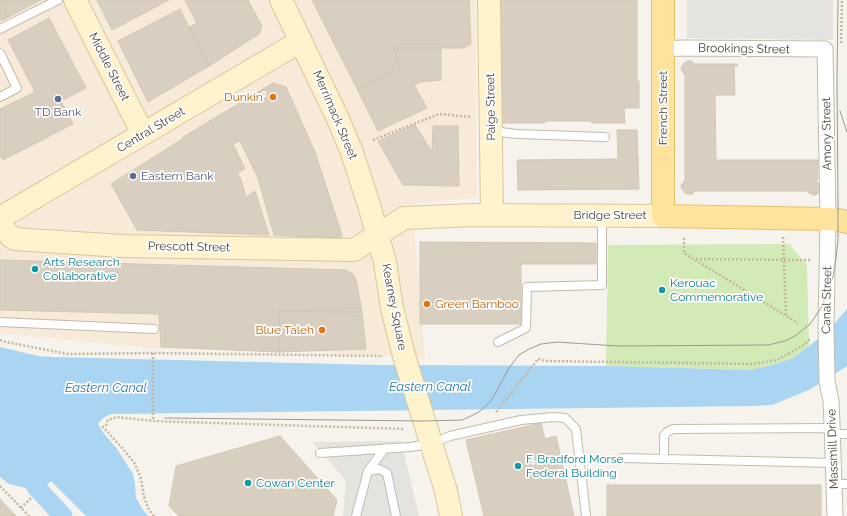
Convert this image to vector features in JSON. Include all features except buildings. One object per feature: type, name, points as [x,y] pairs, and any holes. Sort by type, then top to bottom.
[{"type":"main road","name":"Middle Street","points":[[75,0],[143,134]]},
{"type":"main road","name":"Merrimack Street","points":[[280,0],[338,118],[370,205],[378,235]]},
{"type":"main road","name":"Paige Street","points":[[489,0],[492,215]]},
{"type":"main road","name":"French Street","points":[[663,0],[663,216]]},
{"type":"main road","name":"Central Street","points":[[0,218],[301,41]]},
{"type":"main road","name":"Bridge Street","points":[[378,235],[404,218],[492,215],[602,215],[838,220]]},
{"type":"main road","name":"Prescott Street","points":[[0,226],[14,239],[122,246],[354,250],[378,235]]},
{"type":"main road","name":"Kearney Square","points":[[378,235],[385,262],[392,308],[393,356],[413,423],[431,444],[446,491],[451,516]]},
{"type":"street","name":"Brookings Street","points":[[663,49],[825,49]]},
{"type":"street","name":"Amory Street","points":[[825,49],[838,220]]},
{"type":"street","name":"Canal Street","points":[[827,381],[820,330],[838,220]]},
{"type":"street","name":"Massmill Drive","points":[[827,381],[837,432],[834,463],[840,484],[835,516]]},
{"type":"lane","points":[[0,29],[58,0]]},
{"type":"lane","points":[[0,53],[18,88],[0,97]]},
{"type":"lane","points":[[491,131],[517,134],[605,137]]},
{"type":"lane","points":[[498,342],[526,328],[527,287],[602,285],[602,215]]},
{"type":"lane","points":[[0,322],[154,329]]},
{"type":"lane","points":[[320,453],[410,447],[431,444],[450,436],[521,420],[554,417],[565,418],[576,429],[586,516]]},
{"type":"lane","points":[[664,459],[664,436],[667,432],[673,429],[837,432]]},
{"type":"lane","points":[[356,516],[368,471],[385,448]]},
{"type":"lane","points":[[623,458],[834,463]]},
{"type":"lane","points":[[368,471],[379,469],[387,473],[396,516]]},
{"type":"path","points":[[373,140],[439,114],[472,116]]},
{"type":"path","points":[[684,238],[684,253],[798,323]]},
{"type":"path","points":[[783,238],[786,316]]},
{"type":"path","points":[[694,258],[811,260]]},
{"type":"path","points":[[493,415],[538,359],[547,361],[753,364],[777,360],[804,345],[820,330]]},
{"type":"path","points":[[0,340],[68,354],[153,353],[393,356]]},
{"type":"path","points":[[153,353],[153,421]]},
{"type":"path","points":[[154,516],[148,508],[144,496],[142,479],[135,464],[103,427],[106,425],[108,420],[117,417],[153,421],[413,423]]},
{"type":"path","points":[[0,486],[29,516]]},
{"type":"path","points":[[21,508],[31,498]]},
{"type":"shaded area","points":[[0,0],[476,0],[477,198],[412,204],[425,359],[283,349],[279,352],[150,348],[0,333]]},
{"type":"shaded area","points":[[687,0],[833,0],[833,40],[687,38]]},
{"type":"shaded area","points":[[401,441],[419,516],[343,516],[346,481],[313,442]]},
{"type":"green space","points":[[789,244],[807,265],[809,346],[793,358],[773,365],[750,370],[606,366],[608,245]]},
{"type":"water","name":"Eastern Canal","points":[[847,309],[847,366],[811,389],[772,405],[111,414],[103,418],[98,424],[117,449],[133,474],[136,498],[148,516],[86,516],[51,481],[34,497],[26,488],[9,484],[0,477],[0,347],[38,356],[53,357],[378,365],[606,366],[750,370],[773,365],[793,358],[830,329]]},
{"type":"waterway","points":[[31,467],[36,487],[63,516]]},
{"type":"tram line","points":[[165,418],[423,421],[462,420],[479,412],[491,401],[509,368],[519,355],[541,344],[557,342],[617,346],[768,345],[785,341],[795,336],[810,324],[821,308],[830,287],[836,259],[838,240],[838,0]]},
{"type":"tram line","points":[[840,111],[847,132]]},
{"type":"place","name":"Dunkin'","points":[[273,97]]},
{"type":"place","name":"TD Bank","points":[[58,99]]},
{"type":"place","name":"Eastern Bank","points":[[133,176]]},
{"type":"place","name":"Arts Research Collaborative","points":[[35,269]]},
{"type":"place","name":"Kerouac Commemorative","points":[[662,290]]},
{"type":"place","name":"Green Bamboo","points":[[427,304]]},
{"type":"place","name":"Blue Taleh","points":[[322,330]]},
{"type":"place","name":"F. Bradford Morse Federal Building","points":[[518,466]]},
{"type":"place","name":"Cowan Center","points":[[248,483]]}]
